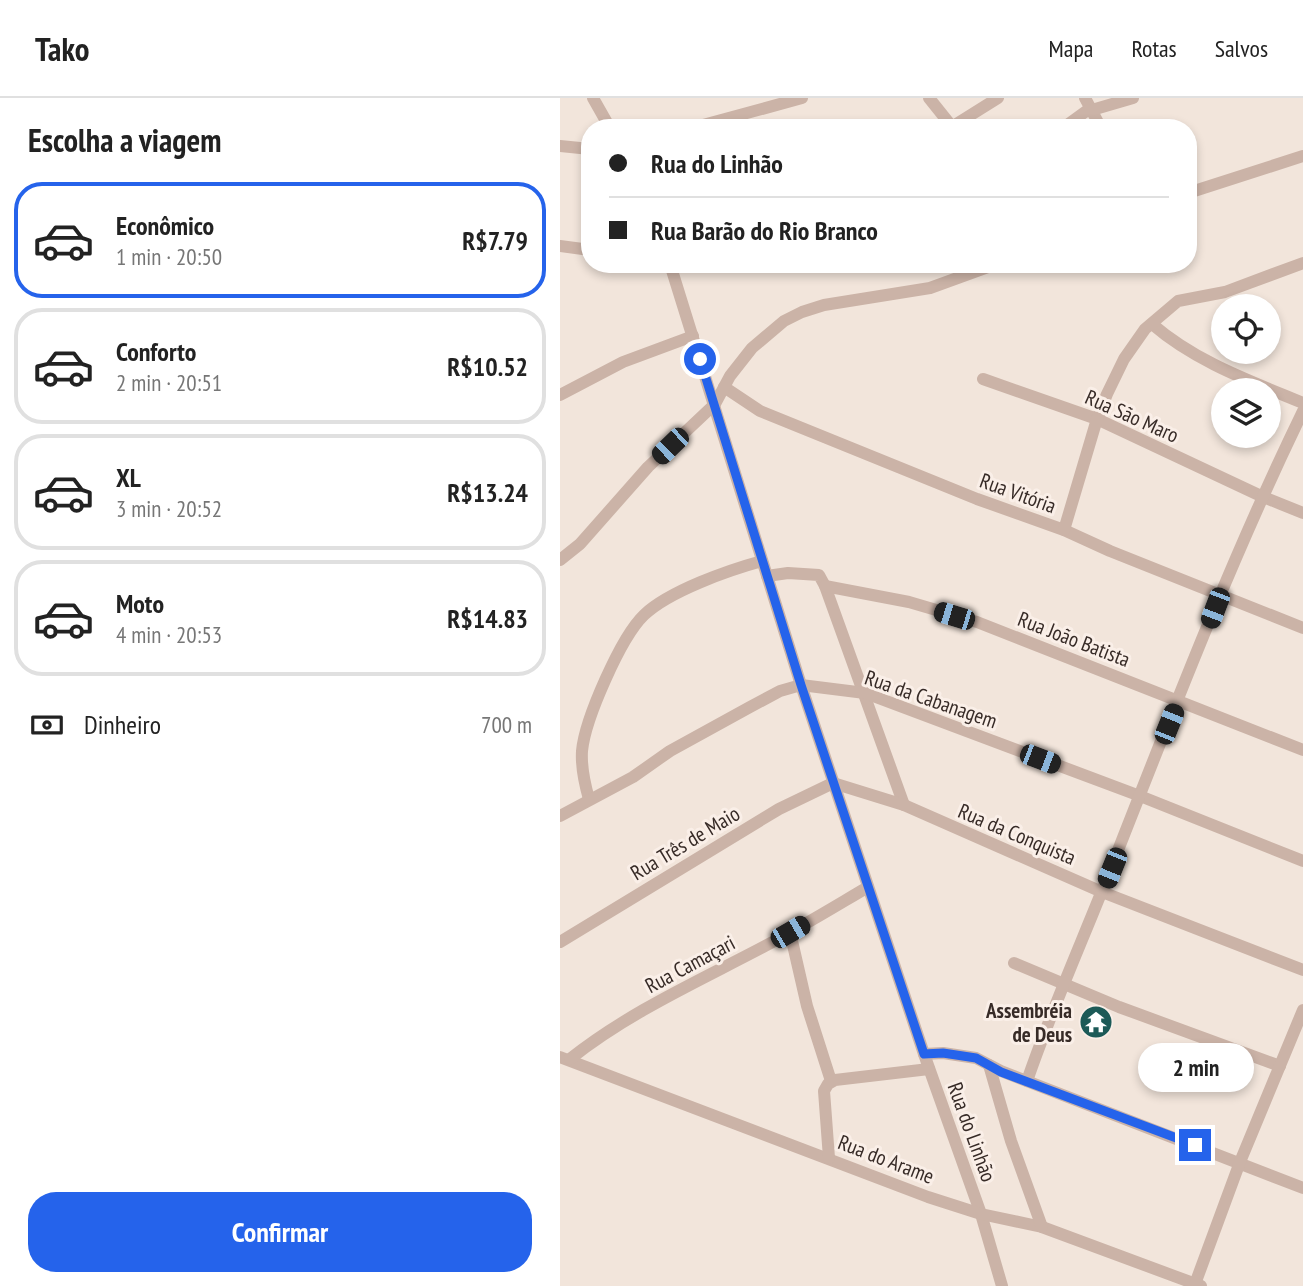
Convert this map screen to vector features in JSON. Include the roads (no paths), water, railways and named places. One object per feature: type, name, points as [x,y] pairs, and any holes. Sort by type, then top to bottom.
[{"type":"street","points":[[593,98],[605,119]]},
{"type":"street","points":[[725,119],[802,98]]},
{"type":"street","points":[[929,98],[946,119]]},
{"type":"street","points":[[965,119],[998,98]]},
{"type":"street","points":[[1072,119],[1088,104],[1133,98]]},
{"type":"street","points":[[560,146],[581,148]]},
{"type":"street","points":[[1197,190],[1303,156]]},
{"type":"street","points":[[560,246],[581,249]]},
{"type":"street","points":[[1064,530],[1097,419],[1124,359],[1139,335],[1178,301],[1225,292],[1303,263]]},
{"type":"street","name":"Rua do Linhão","points":[[673,273],[801,685],[929,1069],[981,1214],[1002,1286]]},
{"type":"street","points":[[560,560],[580,544],[648,467],[715,404],[752,348],[784,321],[824,305],[930,288],[971,273]]},
{"type":"street","points":[[1152,324],[1169,339],[1209,363],[1303,402]]},
{"type":"street","points":[[560,395],[623,362],[693,336]]},
{"type":"street","name":"Rua São Maro","points":[[983,379],[1097,419],[1303,513]]},
{"type":"street","name":"Rua Vitória","points":[[724,387],[760,411],[977,499],[1064,530],[1303,628]]},
{"type":"street","points":[[1027,1081],[1046,1023],[1102,892],[1261,496],[1303,411]]},
{"type":"street","points":[[589,799],[582,762],[584,737],[615,661],[636,624],[655,606],[676,595],[710,579],[762,561]]},
{"type":"street","name":"Rua João Batista","points":[[766,576],[788,573],[822,580],[976,622],[1303,750]]},
{"type":"street","points":[[822,580],[904,805]]},
{"type":"street","name":"Rua da Cabanagem","points":[[560,816],[633,777],[670,751],[779,691],[801,685],[865,693],[1140,796],[1303,861]]},
{"type":"street","name":"Rua da Conquista","points":[[833,783],[904,805],[1102,892],[1303,970]]},
{"type":"street","name":"Rua Três de Maio","points":[[560,942],[779,809],[833,783]]},
{"type":"street","name":"Rua Camaçari","points":[[565,1058],[640,1012],[868,887]]},
{"type":"street","points":[[790,932],[807,1006],[831,1082]]},
{"type":"street","points":[[1014,963],[1280,1066]]},
{"type":"street","points":[[1193,1284],[1303,1010]]},
{"type":"street","points":[[924,1054],[963,1055],[983,1060],[1027,1081],[1303,1188]]},
{"type":"street","name":"Rua do Arame","points":[[565,1058],[929,1197],[981,1214],[1042,1227],[1109,1250],[1193,1284]]},
{"type":"street","name":"Rua do Linhão","points":[[989,1065],[1011,1141],[1042,1227]]},
{"type":"street","points":[[829,1158],[824,1091],[831,1082],[929,1069]]},
{"type":"place","name":"Assembréia de Deus","points":[[1096,1022]]}]
